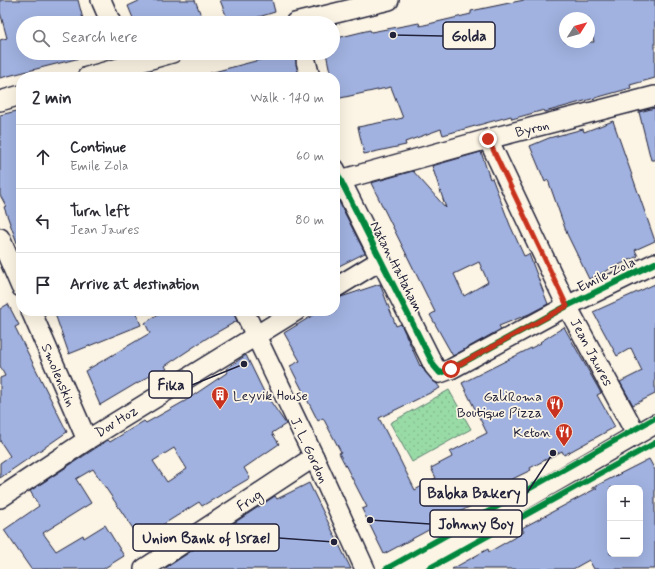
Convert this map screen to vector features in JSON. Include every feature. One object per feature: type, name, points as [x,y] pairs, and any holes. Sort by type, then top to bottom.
[{"type":"street","points":[[101,0],[108,16]]},
{"type":"street","points":[[324,16],[389,0]]},
{"type":"street","points":[[98,72],[124,60]]},
{"type":"street","points":[[0,101],[16,96]]},
{"type":"street","name":"Byron","points":[[340,175],[488,139],[655,96]]},
{"type":"street","name":"Jean Jaures","points":[[488,139],[567,306],[636,434]]},
{"type":"street","name":"Natan HaHaham","points":[[340,179],[434,366],[440,373]]},
{"type":"street","points":[[0,238],[16,275]]},
{"type":"street","points":[[340,285],[381,260]]},
{"type":"street","name":"Emile Zola","points":[[440,373],[451,369],[567,306],[655,263]]},
{"type":"street","name":"Smolenskin","points":[[34,316],[87,440]]},
{"type":"street","name":"J. L. Gordon","points":[[246,316],[314,457],[365,569]]},
{"type":"street","name":"Dov Hoz","points":[[0,498],[87,440],[287,316]]},
{"type":"street","points":[[405,569],[655,424]]},
{"type":"street","name":"Frug","points":[[144,569],[314,457]]},
{"type":"green space","points":[[449,390],[471,429],[412,462],[390,423]]},
{"type":"building","points":[[0,0],[78,0],[82,16],[16,16],[16,60],[72,60],[24,72],[16,72],[16,74],[0,78],[0,40],[7,38],[0,12]]},
{"type":"building","points":[[141,0],[195,0],[201,16],[132,16],[128,6]]},
{"type":"building","points":[[220,0],[272,0],[275,12],[262,16],[226,16]]},
{"type":"building","points":[[524,0],[655,0],[655,78],[630,85],[631,88],[545,112],[544,110],[512,119],[511,116],[443,135],[441,129],[405,142],[406,145],[364,154],[358,127],[403,118],[391,87],[340,98],[340,72],[330,72],[327,60],[340,60],[340,37],[370,30],[371,32],[419,23],[420,26],[471,14],[471,11]]},
{"type":"building","points":[[259,60],[296,60],[298,72],[214,72]]},
{"type":"building","points":[[655,108],[655,160],[651,160],[639,112]]},
{"type":"building","points":[[16,111],[16,240],[4,207],[6,206],[0,195],[0,115]]},
{"type":"building","points":[[613,121],[655,241],[635,250],[638,256],[589,279],[567,234],[548,180],[545,182],[530,146],[549,138],[583,129],[584,132]]},
{"type":"building","points":[[481,152],[490,179],[492,178],[510,225],[524,256],[529,254],[548,304],[529,314],[499,326],[501,329],[453,356],[430,315],[435,312],[371,183],[413,171],[446,208],[432,166]],"holes":[[[479,262],[488,282],[464,296],[454,274]]]},
{"type":"building","points":[[340,204],[365,253],[340,266]]},
{"type":"building","points":[[380,284],[396,326],[401,324],[420,366],[421,365],[426,373],[440,388],[379,418],[415,490],[436,478],[431,468],[452,457],[450,452],[487,433],[462,383],[541,343],[540,342],[564,327],[601,393],[597,395],[615,427],[564,455],[562,451],[530,468],[531,470],[500,485],[501,487],[470,504],[471,506],[448,518],[449,519],[384,554],[362,509],[367,507],[339,453],[341,452],[323,418],[318,421],[290,366],[300,361],[284,333],[312,316],[340,316],[340,297]]},
{"type":"building","points":[[655,284],[655,394],[633,405],[620,382],[642,371],[631,348],[617,356],[593,312]]},
{"type":"building","points":[[8,304],[19,325],[15,327],[67,432],[0,478],[0,463],[10,456],[0,441],[0,378],[5,376],[0,366],[0,309]]},
{"type":"building","points":[[56,316],[137,316],[141,325],[69,354]]},
{"type":"building","points":[[156,316],[235,316],[237,321],[207,338],[165,366],[167,369],[152,377],[151,375],[100,405],[85,371],[150,333],[145,323]]},
{"type":"building","points":[[246,355],[264,392],[286,424],[272,433],[279,444],[244,468],[250,478],[202,506],[199,502],[140,539],[93,469],[76,479],[91,503],[43,533],[56,551],[83,535],[84,538],[105,525],[124,556],[103,569],[31,569],[4,530],[39,506],[30,491],[108,440],[110,442],[144,421],[146,423],[185,401],[228,372],[226,369]],"holes":[[[174,448],[187,469],[167,482],[153,461]]]},
{"type":"building","points":[[649,459],[655,470],[655,569],[594,569],[589,560],[573,569],[452,569],[488,549],[489,552],[524,532],[522,528],[597,488],[592,488]]},
{"type":"building","points":[[309,483],[351,569],[164,569],[275,496],[277,499]]},
{"type":"cycle path","points":[[340,179],[434,366],[440,373],[451,369],[567,306],[655,263]]},
{"type":"cycle path","points":[[386,569],[655,418]]},
{"type":"cycle path","points":[[428,569],[655,443]]},
{"type":"place","name":"Golda","points":[[393,35]]},
{"type":"place","name":"Fika","points":[[244,364]]},
{"type":"place","name":"Leyvik House","points":[[220,410]]},
{"type":"place","name":"GaliRoma Boutique Pizza","points":[[555,419]]},
{"type":"place","name":"Keton","points":[[564,447]]},
{"type":"place","name":"Babka Bakery","points":[[553,453]]},
{"type":"place","name":"Johnny Boy","points":[[370,520]]},
{"type":"place","name":"Union Bank of Israel","points":[[334,542]]},
{"type":"route","points":[[451,369],[567,306],[488,139]]}]
